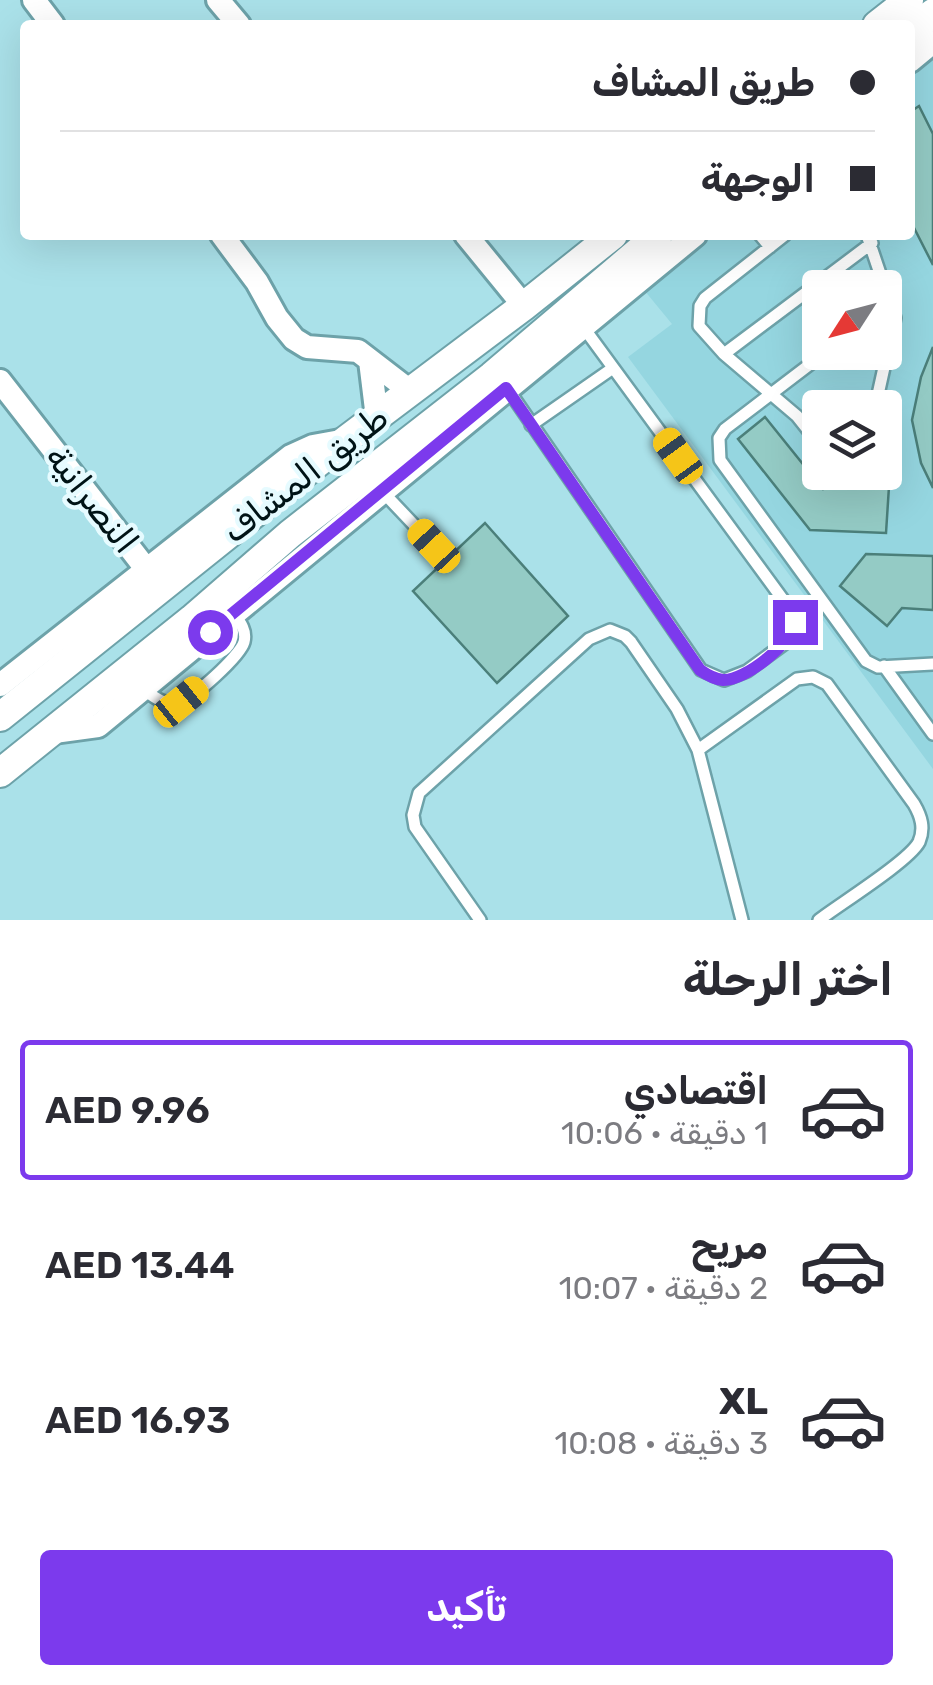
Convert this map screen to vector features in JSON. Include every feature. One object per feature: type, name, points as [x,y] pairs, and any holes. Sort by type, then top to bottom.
[{"type":"street","points":[[34,0],[49,20]]},
{"type":"street","points":[[218,0],[235,20]]},
{"type":"street","points":[[883,20],[909,0]]},
{"type":"street","points":[[226,240],[294,339],[307,347],[351,349],[410,391]]},
{"type":"street","points":[[470,240],[524,306]]},
{"type":"street","name":"طريق المشاف","points":[[0,717],[346,440],[607,240]]},
{"type":"street","name":"طريق المشاف","points":[[0,773],[290,534],[492,376],[652,240]]},
{"type":"street","name":"طريق المشاف","points":[[54,732],[98,726],[689,240]]},
{"type":"street","points":[[370,362],[376,418]]},
{"type":"street","name":"النصرانية","points":[[0,381],[147,570]]},
{"type":"street","points":[[0,685],[11,665],[147,570],[291,456],[313,446],[346,440]]},
{"type":"lane","points":[[764,240],[770,247]]},
{"type":"lane","points":[[779,240],[700,306],[699,326],[724,354],[802,423]]},
{"type":"lane","points":[[724,354],[869,240]]},
{"type":"lane","points":[[870,240],[879,270]]},
{"type":"lane","points":[[506,388],[700,670],[724,680],[737,678],[788,642],[795,622],[792,612],[584,328]]},
{"type":"lane","points":[[531,426],[613,368]]},
{"type":"lane","points":[[803,370],[725,429],[720,438],[720,460],[862,657],[874,666],[933,664]]},
{"type":"lane","points":[[381,490],[434,546]]},
{"type":"lane","points":[[143,688],[162,702],[181,702],[204,684],[238,655],[244,628],[233,613]]},
{"type":"lane","points":[[480,920],[415,827],[413,814],[419,793],[594,634],[610,630],[625,636],[678,709],[698,750],[742,920]]},
{"type":"lane","points":[[884,666],[933,734]]},
{"type":"lane","points":[[698,750],[797,680],[813,677],[827,684],[883,761],[920,813],[922,833],[918,843],[819,920]]},
{"type":"shaded area","points":[[933,54],[933,769],[628,357],[672,324],[644,290],[705,240],[915,240],[915,69]]},
{"type":"building","points":[[919,106],[933,134],[933,265],[915,230],[915,109]]},
{"type":"building","points":[[933,347],[933,488],[921,463],[912,420],[921,377]]},
{"type":"building","points":[[765,417],[802,463],[802,490],[889,490],[886,533],[810,530],[738,439]]},
{"type":"building","points":[[485,523],[568,616],[497,683],[413,591]]},
{"type":"building","points":[[866,554],[933,556],[933,610],[902,608],[887,626],[840,586]]},
{"type":"route","points":[[210,632],[506,388],[700,670],[724,680],[737,678],[788,642],[795,622]]}]
